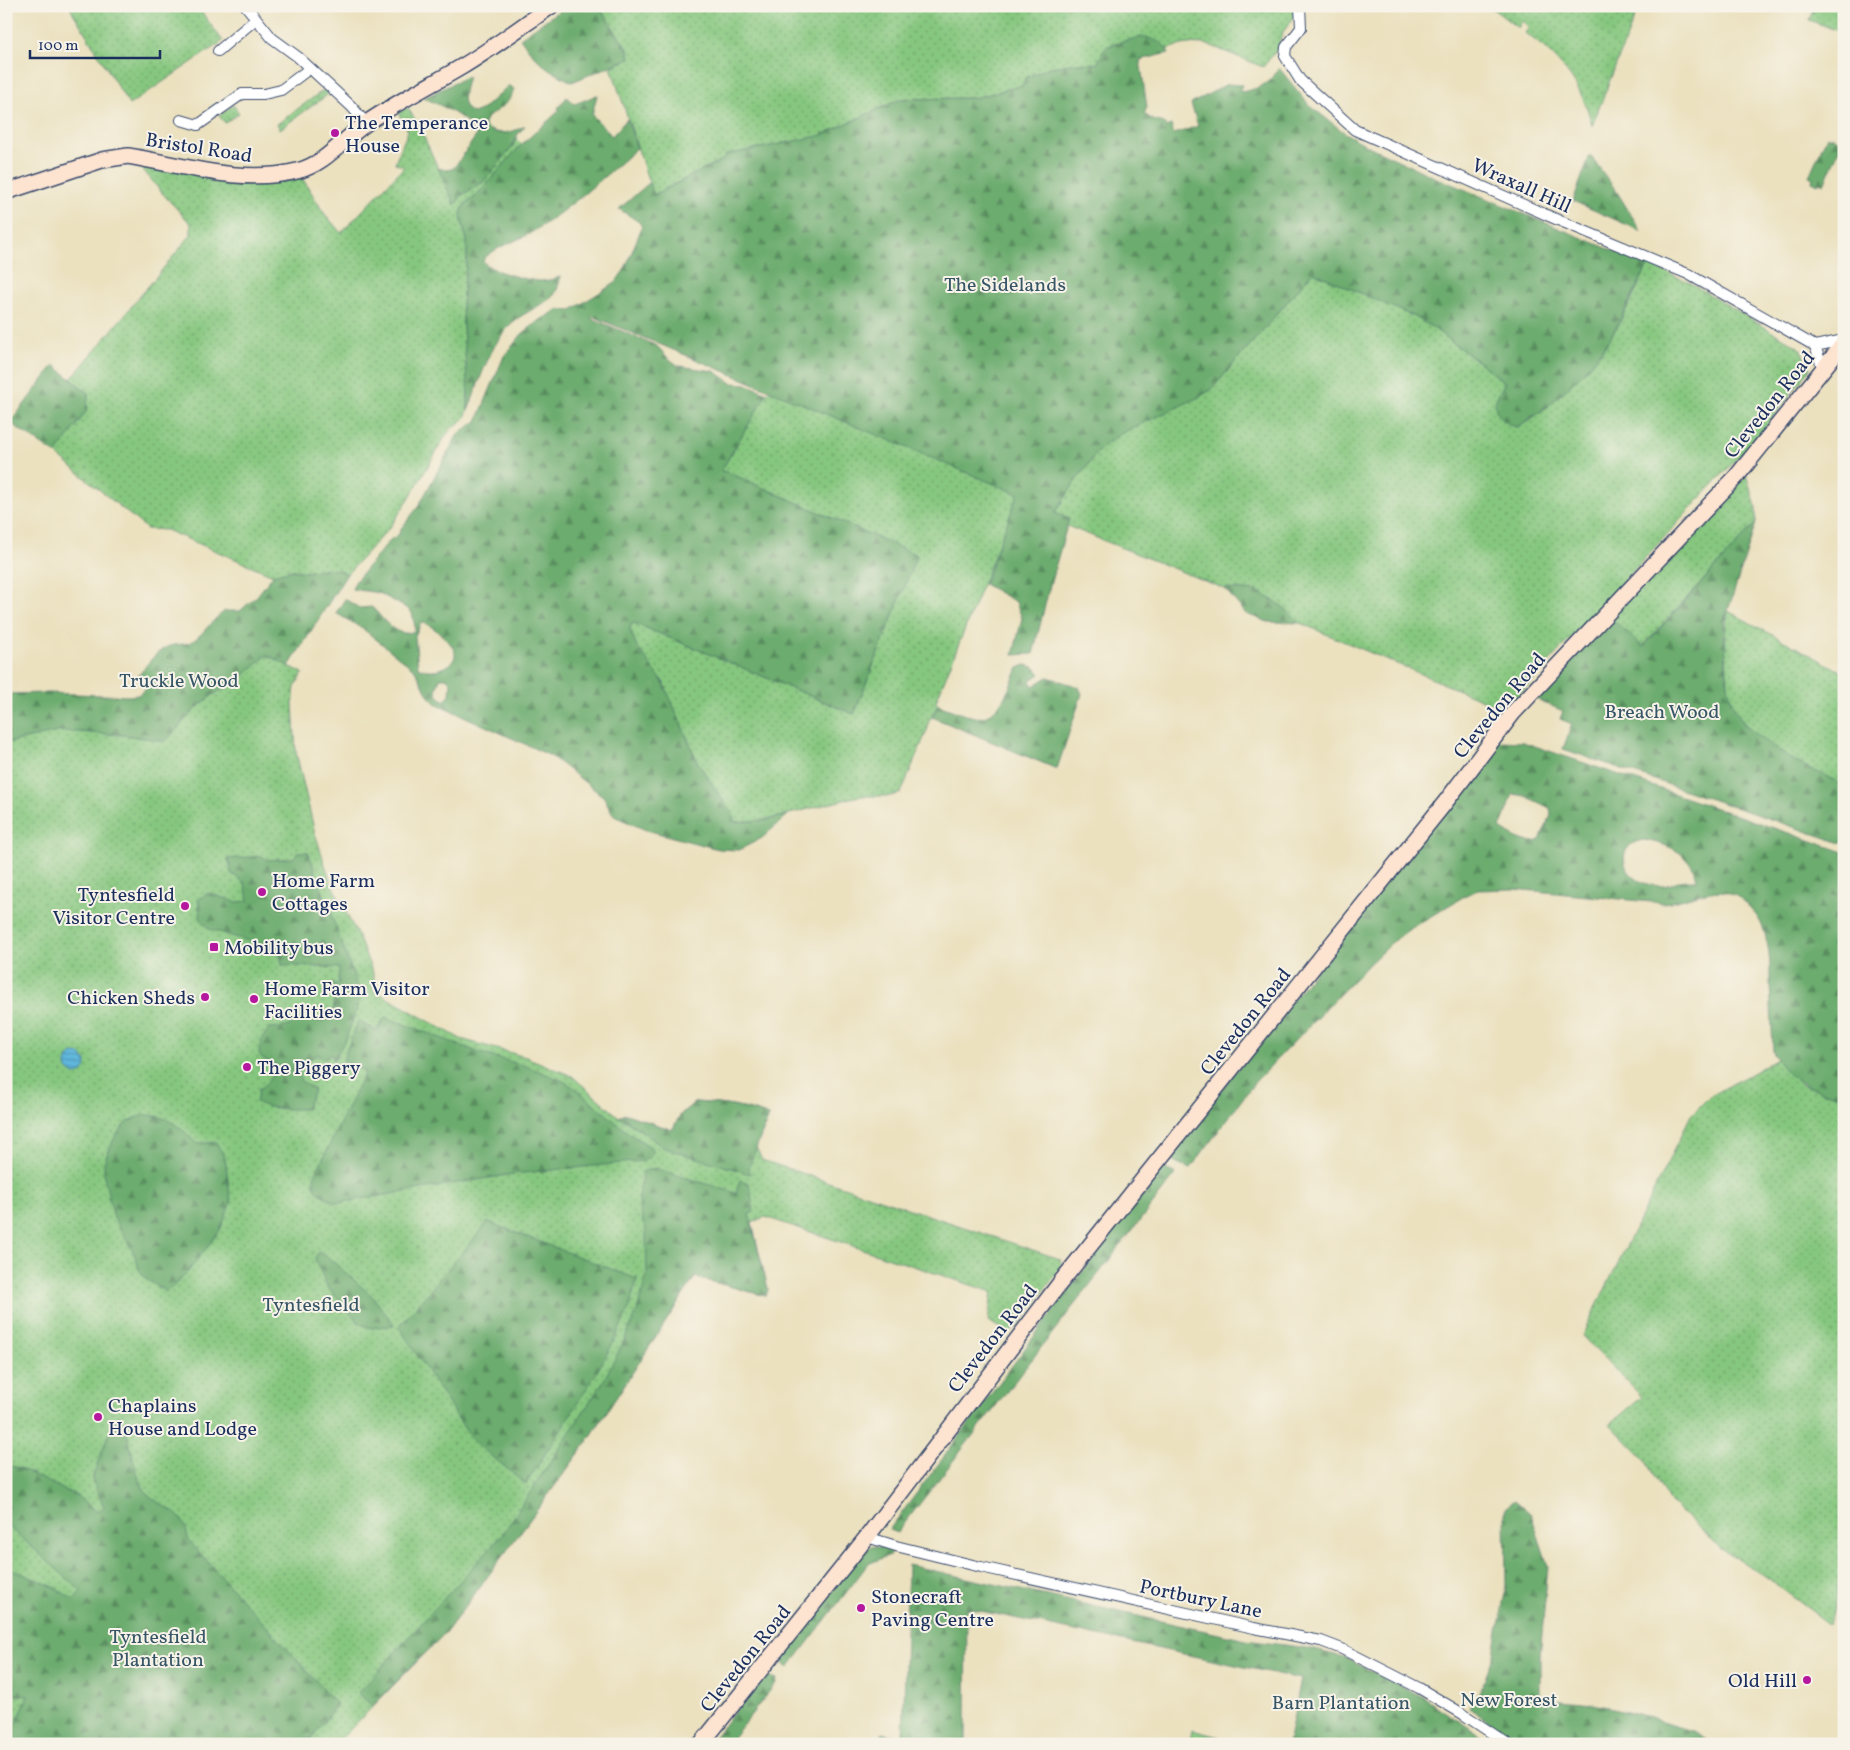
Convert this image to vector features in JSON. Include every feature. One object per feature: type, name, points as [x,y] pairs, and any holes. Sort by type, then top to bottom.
[{"type":"main road","name":"Bristol Road","points":[[6,192],[114,157],[128,156],[236,176],[262,176],[292,172],[310,166],[322,159],[366,123],[480,55],[551,6]]},
{"type":"main road","name":"Clevedon Road","points":[[701,1744],[867,1537],[962,1409],[1060,1283],[1444,804],[1499,731],[1574,647],[1736,477],[1844,341]]},
{"type":"street","points":[[246,6],[272,38],[293,53],[351,106],[366,123]]},
{"type":"street","name":"Wraxall Hill","points":[[1300,6],[1301,28],[1286,47],[1285,56],[1300,80],[1355,130],[1558,220],[1688,274],[1814,346]]},
{"type":"street","points":[[223,50],[256,19]]},
{"type":"street","points":[[181,120],[196,125],[209,113],[242,94],[270,93],[286,88],[309,69]]},
{"type":"street","points":[[1823,369],[1814,346],[1844,341]]},
{"type":"street","name":"Portbury Lane","points":[[867,1537],[896,1546],[1000,1571],[1254,1628],[1321,1641],[1342,1649],[1419,1688],[1508,1744]]},
{"type":"green space","points":[[69,6],[197,6],[223,41],[129,105]]},
{"type":"green space","points":[[566,6],[598,6],[628,50],[630,58],[572,82],[543,64],[532,54],[520,38]]},
{"type":"green space","points":[[598,6],[1296,6],[1297,13],[1283,32],[1277,50],[1263,67],[1209,45],[1188,44],[1167,50],[1161,44],[1154,41],[1146,39],[1129,40],[1106,47],[1097,64],[1078,63],[1050,67],[1025,78],[1024,85],[974,98],[901,99],[819,136],[726,155],[724,159],[653,195],[611,67],[630,58],[628,49]]},
{"type":"green space","points":[[1489,6],[1639,6],[1592,126],[1588,111],[1576,85],[1548,51],[1525,33],[1529,27],[1522,21],[1518,28]]},
{"type":"green space","points":[[1815,6],[1844,6],[1844,33],[1809,20]]},
{"type":"green space","name":"The Sidelands","points":[[1141,37],[1150,38],[1161,43],[1167,49],[1169,53],[1140,60],[1147,107],[1144,114],[1153,120],[1164,123],[1166,127],[1171,125],[1174,134],[1198,126],[1191,104],[1227,84],[1242,85],[1241,92],[1258,87],[1268,82],[1279,68],[1309,105],[1345,133],[1368,146],[1432,176],[1648,265],[1619,322],[1593,362],[1547,407],[1517,427],[1504,421],[1496,409],[1496,400],[1505,382],[1432,327],[1417,318],[1313,272],[1211,390],[1122,433],[1107,443],[1095,455],[1055,513],[1069,519],[1033,654],[1013,655],[1022,618],[1016,602],[984,584],[1018,494],[592,316],[591,318],[657,346],[669,359],[679,366],[714,371],[732,383],[746,384],[767,393],[721,471],[917,555],[854,714],[634,623],[631,625],[630,630],[637,647],[663,682],[698,763],[733,815],[734,822],[766,820],[788,815],[762,838],[739,850],[718,849],[646,830],[616,817],[604,797],[551,756],[435,703],[429,697],[415,670],[363,629],[336,613],[345,599],[359,608],[372,607],[385,622],[401,633],[414,631],[412,613],[408,609],[379,593],[352,589],[355,582],[390,540],[398,535],[418,507],[458,434],[477,421],[504,356],[522,334],[537,322],[559,309],[570,311],[615,283],[625,269],[642,227],[639,222],[619,209],[649,183],[654,195],[724,159],[726,155],[819,136],[901,99],[974,98],[1024,85],[1025,78],[1050,67],[1078,63],[1097,64],[1106,47]],"holes":[[[421,623],[435,629],[453,648],[455,652],[454,658],[447,666],[435,670],[418,667],[415,636]],[[440,678],[446,678],[451,683],[450,694],[445,701],[438,696],[436,690]]]},
{"type":"green space","points":[[468,76],[463,97],[465,106],[473,113],[483,109],[508,86],[514,89],[507,102],[487,118],[484,126],[494,132],[504,133],[525,126],[518,134],[513,146],[483,182],[462,195],[455,205],[438,168],[448,170],[454,168],[476,136],[476,133],[460,116],[424,98]]},
{"type":"green space","points":[[325,89],[330,93],[280,129],[277,124]]},
{"type":"green space","points":[[597,95],[592,115],[612,136],[627,119],[637,148],[558,215],[529,234],[490,253],[483,261],[486,265],[501,272],[536,281],[561,277],[554,295],[513,322],[498,341],[491,352],[468,411],[462,304],[467,256],[467,240],[461,213],[464,205],[475,197],[522,144],[559,111],[558,108],[567,97],[575,104]]},
{"type":"green space","points":[[233,105],[239,113],[225,123],[219,116]]},
{"type":"green space","points":[[408,108],[419,126],[455,205],[462,195],[483,182],[513,146],[515,139],[522,144],[475,197],[464,205],[462,222],[467,240],[467,256],[462,304],[468,411],[464,419],[446,435],[391,526],[347,574],[338,570],[323,569],[306,572],[293,570],[273,575],[166,530],[147,529],[56,454],[87,410],[88,393],[71,379],[191,235],[191,224],[136,161],[301,176],[324,213],[341,233],[404,167],[395,163],[408,131],[398,112]]},
{"type":"green space","points":[[1827,136],[1832,138],[1832,136],[1842,143],[1824,184],[1819,182],[1818,184],[1812,181],[1813,178],[1809,176]]},
{"type":"green space","points":[[1590,155],[1617,192],[1641,231],[1573,201]]},
{"type":"green space","points":[[1648,265],[1687,281],[1800,348],[1810,369],[1759,435],[1506,710],[1300,623],[1282,606],[1257,591],[1225,589],[1067,526],[1069,519],[1055,513],[1077,479],[1095,455],[1107,443],[1122,433],[1211,390],[1313,272],[1417,318],[1432,327],[1505,382],[1496,400],[1505,421],[1517,427],[1534,417],[1550,404],[1580,376],[1598,355],[1620,322]]},
{"type":"green space","points":[[54,365],[88,393],[87,410],[56,454],[10,423]]},
{"type":"green space","points":[[771,390],[1019,494],[936,701],[938,705],[928,723],[928,728],[901,793],[890,796],[859,796],[766,820],[734,822],[698,763],[663,682],[637,647],[630,630],[631,625],[634,623],[854,714],[916,555],[721,471],[767,393]]},
{"type":"green space","points":[[1746,475],[1756,506],[1756,523],[1642,647],[1610,617]]},
{"type":"green space","name":"Breach Wood","points":[[1756,523],[1724,623],[1727,682],[1731,702],[1744,724],[1759,737],[1796,762],[1844,785],[1844,844],[1563,749],[1572,724],[1560,719],[1563,711],[1536,699],[1610,617],[1643,647]]},
{"type":"green space","name":"Truckle Wood","points":[[323,569],[338,570],[347,574],[289,666],[267,655],[237,681],[214,694],[196,708],[167,740],[62,731],[6,743],[6,694],[138,695],[147,688],[137,678],[150,661],[162,650],[170,646],[193,641],[225,611],[240,611],[257,596],[273,575],[293,570],[306,572]]},
{"type":"green space","points":[[1225,589],[1257,591],[1282,606],[1300,623],[1268,622],[1246,614]]},
{"type":"green space","points":[[1728,611],[1844,673],[1844,785],[1813,772],[1780,753],[1750,730],[1739,717],[1732,703],[1727,680],[1725,634]]},
{"type":"green space","name":"Tyntesfield","points":[[267,655],[303,673],[295,687],[293,704],[296,752],[315,833],[331,883],[358,936],[374,976],[373,990],[461,1039],[526,1057],[572,1076],[619,1117],[626,1114],[672,1130],[681,1114],[695,1102],[732,1106],[769,1116],[756,1147],[762,1160],[1060,1259],[1062,1266],[1017,1327],[1009,1333],[988,1321],[992,1292],[765,1217],[752,1223],[768,1289],[766,1296],[695,1277],[585,1445],[447,1631],[336,1744],[6,1744],[6,743],[62,731],[125,735],[164,741],[196,708],[214,694],[237,681]]},
{"type":"green space","points":[[1025,665],[1034,667],[1040,674],[1030,681],[1033,686],[1048,677],[1079,687],[1082,694],[1057,769],[932,717],[938,705],[975,717],[983,717],[990,714],[997,708],[1007,692],[1018,668]]},
{"type":"green space","name":"Breach Wood","points":[[1498,741],[1523,742],[1844,852],[1844,1097],[1803,1084],[1786,1071],[1773,1052],[1770,965],[1767,940],[1763,927],[1755,913],[1736,896],[1728,892],[1714,891],[1662,903],[1513,889],[1478,890],[1411,928],[1390,944],[1369,964],[1255,1082],[1190,1169],[1167,1158]],"holes":[[[1513,794],[1525,796],[1550,808],[1551,815],[1540,840],[1524,841],[1500,828]],[[1643,840],[1661,844],[1678,851],[1690,863],[1697,880],[1678,881],[1670,885],[1658,886],[1648,884],[1632,875],[1624,861],[1625,854],[1634,843]]]},
{"type":"green space","points":[[298,852],[308,852],[361,997],[346,1038],[334,1060],[331,1054],[322,1059],[318,1054],[298,1067],[301,1081],[314,1090],[306,1109],[287,1109],[274,1108],[256,1102],[259,1089],[270,1079],[277,1066],[262,1058],[259,1053],[261,1041],[269,1028],[287,1027],[298,1020],[324,1021],[324,1011],[333,1011],[335,994],[332,994],[333,984],[338,984],[339,968],[282,965],[280,953],[265,946],[209,929],[201,920],[198,900],[208,893],[236,902],[248,901],[245,883],[231,873],[230,864],[227,859],[262,856],[267,860],[294,858]]},
{"type":"green space","points":[[385,1017],[483,1054],[526,1066],[563,1081],[576,1089],[631,1135],[651,1147],[650,1157],[643,1161],[513,1174],[336,1203],[319,1193],[315,1187],[314,1177],[365,1072],[343,1060],[358,1021],[377,1031]]},
{"type":"green space","points":[[1777,1059],[1802,1085],[1844,1097],[1844,1564],[1830,1625],[1777,1585],[1720,1547],[1669,1501],[1645,1460],[1610,1424],[1642,1397],[1582,1336],[1691,1115],[1709,1097]]},
{"type":"green space","points":[[695,1102],[732,1106],[769,1116],[749,1166],[750,1174],[664,1148],[642,1131],[619,1117],[626,1114],[672,1130],[681,1114]]},
{"type":"green space","points":[[144,1115],[161,1117],[168,1120],[197,1144],[216,1142],[225,1158],[231,1203],[220,1230],[187,1273],[167,1292],[147,1280],[140,1271],[134,1253],[114,1218],[105,1181],[104,1166],[106,1157],[115,1137],[126,1123]]},
{"type":"green space","points":[[1161,1167],[1176,1174],[897,1533],[889,1530]]},
{"type":"green space","points":[[654,1168],[736,1193],[740,1180],[749,1183],[754,1212],[749,1214],[768,1289],[766,1296],[695,1277],[585,1445],[447,1631],[372,1706],[358,1693],[502,1535],[603,1382],[637,1311],[647,1274],[646,1231],[640,1211],[639,1199],[642,1172]]},
{"type":"green space","points":[[488,1222],[637,1279],[629,1309],[614,1341],[594,1377],[526,1484],[472,1440],[399,1327]]},
{"type":"green space","points":[[318,1252],[329,1258],[373,1297],[394,1325],[372,1328],[360,1324],[328,1288],[315,1259]]},
{"type":"green space","name":"Tyntesfield Plantation","points":[[119,1415],[127,1433],[139,1480],[144,1489],[179,1517],[184,1524],[189,1541],[337,1704],[307,1744],[6,1744],[6,1738],[14,1729],[28,1696],[6,1694],[6,1567],[54,1587],[74,1600],[81,1591],[6,1524],[6,1465],[20,1468],[77,1496],[97,1512],[104,1507],[92,1479],[108,1435]]},
{"type":"green space","name":"New Forest","points":[[1515,1500],[1531,1514],[1548,1566],[1540,1657],[1540,1699],[1593,1704],[1628,1711],[1691,1731],[1714,1744],[1522,1744],[1469,1708],[1482,1687],[1494,1654],[1506,1586],[1505,1508]]},
{"type":"green space","points":[[875,1546],[891,1549],[890,1555],[868,1564],[790,1666],[786,1667],[780,1659],[781,1654],[867,1548]]},
{"type":"green space","name":"Barn Plantation","points":[[908,1565],[1246,1640],[1307,1648],[1343,1657],[1421,1696],[1494,1744],[1288,1744],[1301,1679],[967,1608],[966,1744],[882,1744],[882,1733],[903,1738]]},
{"type":"green space","points":[[767,1676],[777,1679],[776,1683],[728,1744],[709,1744],[762,1677]]},
{"type":"green space","points":[[1192,1730],[1219,1737],[1217,1744],[1189,1744]]},
{"type":"water","points":[[76,1054],[83,1057],[86,1064],[83,1071],[76,1074],[69,1071],[66,1064],[69,1057]]},
{"type":"place","name":"The Temperance House","points":[[335,133]]},
{"type":"place","name":"Home Farm Cottages","points":[[262,892]]},
{"type":"place","name":"Tyntesfield Visitor Centre","points":[[185,906]]},
{"type":"place","name":"Mobility bus","points":[[214,947]]},
{"type":"place","name":"Chicken Sheds","points":[[205,997]]},
{"type":"place","name":"Home Farm Visitor Facilities","points":[[254,999]]},
{"type":"place","name":"The Piggery","points":[[247,1067]]},
{"type":"place","name":"Chaplains House and Lodge","points":[[98,1417]]},
{"type":"place","name":"Stonecraft Paving Centre","points":[[861,1608]]},
{"type":"place","name":"Old Hill","points":[[1807,1680]]}]
